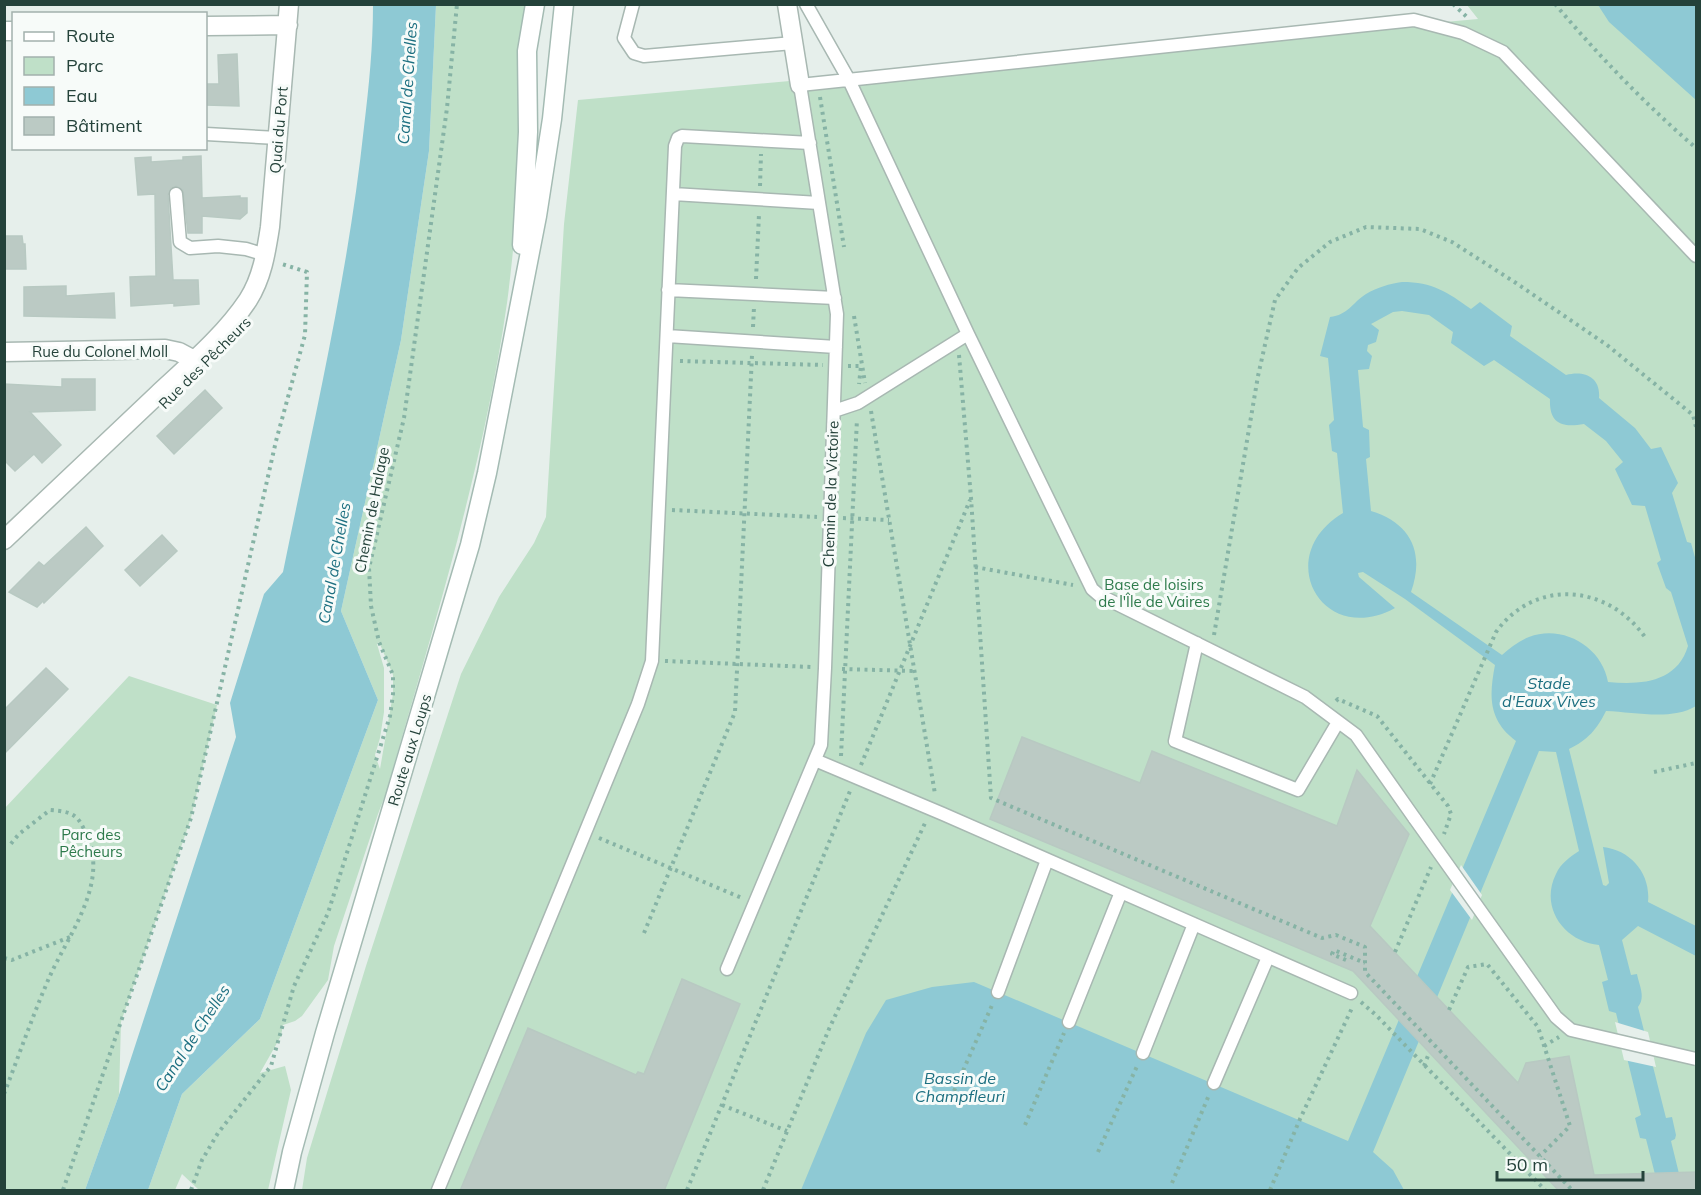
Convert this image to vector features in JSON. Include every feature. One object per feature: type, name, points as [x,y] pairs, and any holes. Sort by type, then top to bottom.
[{"type":"street","name":"Quai du Port","points":[[273,262],[278,138],[289,4]]},
{"type":"street","points":[[519,306],[528,142],[527,51],[535,4]]},
{"type":"street","points":[[519,306],[537,216],[552,119],[564,4]]},
{"type":"street","name":"Chemin de la Victoire","points":[[787,4],[793,43],[808,84]]},
{"type":"street","points":[[207,26],[288,25]]},
{"type":"street","name":"Rue des Pêcheurs","points":[[4,540],[194,360],[234,319],[273,262]]},
{"type":"street","name":"Route aux Loups","points":[[284,1191],[292,1152],[325,1033],[470,545],[519,306]]},
{"type":"street","name":"Rue du Colonel Moll","points":[[4,352],[165,349],[179,352],[194,360]]},
{"type":"lane","points":[[633,4],[624,38],[634,53],[644,56],[793,43]]},
{"type":"lane","points":[[806,4],[849,80],[963,338],[1092,589],[1099,595],[1305,698],[1356,735],[1556,1017],[1571,1030],[1696,1059]]},
{"type":"lane","points":[[808,84],[1414,20],[1463,33],[1503,52],[1696,256]]},
{"type":"lane","name":"Chemin de la Victoire","points":[[728,969],[820,745],[831,517],[837,314],[810,143],[808,84]]},
{"type":"lane","points":[[207,134],[278,138]]},
{"type":"lane","points":[[438,1191],[638,704],[652,661],[675,146],[678,138],[682,136],[810,143]]},
{"type":"lane","points":[[176,194],[180,242],[183,245],[190,248],[218,246],[246,249],[273,262]]},
{"type":"lane","points":[[673,194],[819,202]]},
{"type":"lane","points":[[668,290],[835,298]]},
{"type":"lane","points":[[667,336],[836,346]]},
{"type":"lane","points":[[834,411],[863,400],[963,338]]},
{"type":"lane","points":[[1197,644],[1175,741],[1298,790],[1338,722]]},
{"type":"lane","points":[[815,760],[1351,993]]},
{"type":"lane","points":[[998,992],[1047,860]]},
{"type":"lane","points":[[1069,1022],[1121,892]]},
{"type":"lane","points":[[1143,1053],[1194,924]]},
{"type":"lane","points":[[1215,1083],[1268,957]]},
{"type":"path","points":[[1555,4],[1581,36],[1671,127],[1696,148]]},
{"type":"path","name":"Chemin de Halage","points":[[190,1191],[201,1160],[218,1133],[272,1066],[294,986],[327,913],[390,716],[393,675],[379,642],[371,606],[369,568],[404,418],[445,120],[458,5]]},
{"type":"path","points":[[808,84],[821,100],[844,249]]},
{"type":"path","points":[[644,933],[735,712],[762,140]]},
{"type":"path","points":[[1211,651],[1258,376],[1275,300],[1298,268],[1330,242],[1366,227],[1420,229],[1452,242],[1607,345],[1692,415],[1696,428]]},
{"type":"path","points":[[63,1191],[191,818],[276,441],[305,335],[307,272],[273,262]]},
{"type":"path","points":[[763,1191],[829,1029],[932,809],[935,797],[889,520],[863,400],[861,366],[852,307]]},
{"type":"path","points":[[963,338],[975,567],[991,798]]},
{"type":"path","points":[[665,361],[861,366]]},
{"type":"path","points":[[840,772],[851,518],[863,400],[861,366]]},
{"type":"path","points":[[687,1191],[971,498]]},
{"type":"path","points":[[659,509],[889,520]]},
{"type":"path","points":[[975,567],[1092,589]]},
{"type":"path","points":[[1430,784],[1496,632],[1505,619],[1519,608],[1539,598],[1561,594],[1590,596],[1621,611],[1645,637]]},
{"type":"path","points":[[652,661],[914,670]]},
{"type":"path","points":[[1321,709],[1338,699],[1377,716],[1448,806],[1451,814],[1442,838]]},
{"type":"path","points":[[1654,772],[1696,763]]},
{"type":"path","points":[[4,1094],[50,976],[78,924],[92,883],[93,848],[82,824],[69,812],[50,810],[19,834],[9,846]]},
{"type":"path","points":[[593,835],[755,903]]},
{"type":"path","points":[[1395,952],[1431,865]]},
{"type":"path","points":[[4,958],[12,960],[71,937]]},
{"type":"path","points":[[1346,960],[1332,954],[1334,950],[1365,963]]},
{"type":"path","points":[[1449,1010],[1468,967],[1487,964],[1538,1027],[1570,1125],[1540,1156]]},
{"type":"path","points":[[954,1091],[998,992]]},
{"type":"path","points":[[1270,1191],[1300,1119],[1356,998],[1351,993]]},
{"type":"path","points":[[1377,1016],[1545,1191]]},
{"type":"path","points":[[1025,1125],[1069,1022]]},
{"type":"path","points":[[1098,1152],[1143,1053]]},
{"type":"path","points":[[1424,1066],[1430,1053]]},
{"type":"path","points":[[1172,1183],[1215,1083]]},
{"type":"path","points":[[722,1105],[788,1131]]},
{"type":"green space","name":"Base de loisirs de l'Île de Vaires","points":[[1598,4],[1600,8],[1644,4],[1696,5],[1696,1190],[302,1190],[307,1158],[366,966],[461,674],[499,597],[534,543],[546,517],[564,224],[578,100],[1478,19],[1467,5]]},
{"type":"green space","points":[[436,5],[527,5],[515,229],[507,303],[484,427],[438,611],[386,793],[334,946],[328,980],[302,1016],[283,1025],[281,1036],[260,1073],[285,1066],[291,1090],[268,1190],[199,1190],[182,1174],[175,1190],[148,1190],[182,1094],[260,1019],[378,700],[341,611],[401,340],[429,151]],"holes":[[[379,642],[393,675],[393,694],[380,769],[375,755],[384,712],[384,668],[377,644]]]},
{"type":"green space","name":"Parc des Pêcheurs","points":[[129,676],[217,705],[191,818],[121,1022],[119,1095],[85,1190],[5,1190],[4,809]]},
{"type":"water","name":"Canal de Chelles","points":[[373,5],[436,5],[429,151],[401,340],[341,611],[378,700],[260,1019],[182,1094],[148,1190],[85,1190],[119,1095],[236,737],[230,703],[264,594],[283,572],[329,350],[349,239],[368,96]]},
{"type":"water","points":[[1598,5],[1696,5],[1696,100],[1609,22]]},
{"type":"water","points":[[1402,282],[1431,286],[1447,293],[1471,309],[1480,302],[1512,326],[1510,336],[1566,375],[1579,374],[1590,377],[1597,385],[1599,398],[1635,428],[1651,449],[1661,447],[1678,483],[1672,493],[1687,542],[1691,543],[1696,561],[1696,706],[1686,711],[1664,714],[1606,711],[1591,733],[1582,742],[1569,749],[1603,885],[1606,886],[1609,883],[1603,847],[1622,853],[1637,865],[1646,882],[1648,902],[1696,926],[1696,956],[1638,926],[1622,940],[1631,975],[1637,974],[1642,995],[1638,1007],[1666,1118],[1672,1117],[1676,1135],[1671,1141],[1683,1190],[1659,1190],[1646,1139],[1640,1138],[1635,1118],[1641,1115],[1616,1013],[1609,1011],[1602,982],[1608,980],[1599,945],[1576,937],[1566,930],[1553,911],[1551,899],[1556,874],[1563,863],[1579,851],[1556,752],[1539,751],[1373,1152],[1393,1170],[1404,1190],[801,1190],[866,1033],[886,1000],[932,987],[974,982],[1348,1141],[1516,741],[1500,725],[1495,716],[1492,687],[1495,665],[1405,599],[1363,572],[1358,573],[1359,577],[1395,608],[1369,617],[1346,616],[1327,607],[1315,592],[1309,573],[1310,552],[1322,531],[1343,513],[1337,453],[1332,451],[1329,425],[1334,420],[1328,358],[1320,356],[1330,317],[1346,311],[1370,292]],"holes":[[[1393,312],[1429,315],[1453,332],[1451,343],[1484,366],[1494,360],[1550,399],[1552,414],[1558,422],[1569,425],[1584,424],[1606,441],[1623,462],[1615,469],[1632,505],[1645,506],[1661,560],[1657,563],[1666,588],[1671,592],[1688,646],[1683,658],[1675,668],[1656,679],[1644,682],[1608,682],[1598,658],[1589,649],[1567,636],[1555,634],[1529,637],[1502,655],[1411,592],[1416,565],[1411,541],[1396,523],[1371,511],[1366,459],[1370,457],[1369,430],[1363,427],[1358,370],[1369,369],[1372,356],[1367,351],[1368,345],[1376,342],[1379,330],[1371,324]]]},
{"type":"pier","points":[[1461,865],[1482,895],[1472,920],[1450,890]]},
{"type":"pier","points":[[1615,1022],[1648,1032],[1656,1067],[1624,1060]]},
{"type":"building","points":[[237,54],[239,106],[207,105],[207,84],[219,84],[218,55]]},
{"type":"building","points":[[201,156],[202,198],[240,196],[240,198],[247,198],[247,213],[240,219],[202,216],[202,233],[188,233],[183,190],[176,186],[171,188],[168,195],[173,280],[198,280],[199,304],[131,306],[130,277],[156,276],[155,194],[138,195],[135,158],[151,157],[151,162],[183,160],[183,157]]},
{"type":"building","points":[[4,236],[22,236],[23,244],[25,244],[26,269],[4,269]]},
{"type":"building","points":[[66,286],[66,296],[114,293],[115,318],[24,316],[24,287]]},
{"type":"building","points":[[62,379],[95,379],[95,410],[30,412],[61,445],[42,463],[34,454],[15,471],[4,460],[4,384],[62,387]]},
{"type":"building","points":[[205,390],[222,408],[174,454],[157,436]]},
{"type":"building","points":[[86,527],[103,546],[44,603],[43,601],[37,607],[9,592],[39,562],[44,566]]},
{"type":"building","points":[[162,535],[177,551],[140,586],[125,570]]},
{"type":"building","points":[[46,668],[68,689],[4,754],[4,710]]},
{"type":"building","points":[[1022,737],[1140,783],[1152,751],[1337,826],[1357,770],[1409,834],[1370,926],[1518,1083],[1526,1063],[1569,1056],[1594,1175],[1696,1172],[1696,1191],[1559,1191],[1353,971],[990,819]]},
{"type":"building","points":[[682,979],[740,1004],[664,1191],[460,1191],[528,1028],[636,1075],[638,1072],[644,1074]]},
{"type":"water label","name":"Stade d'Eaux Vives","points":[[1549,692]]},
{"type":"water label","name":"Bassin de Champfleuri","points":[[960,1087]]}]
